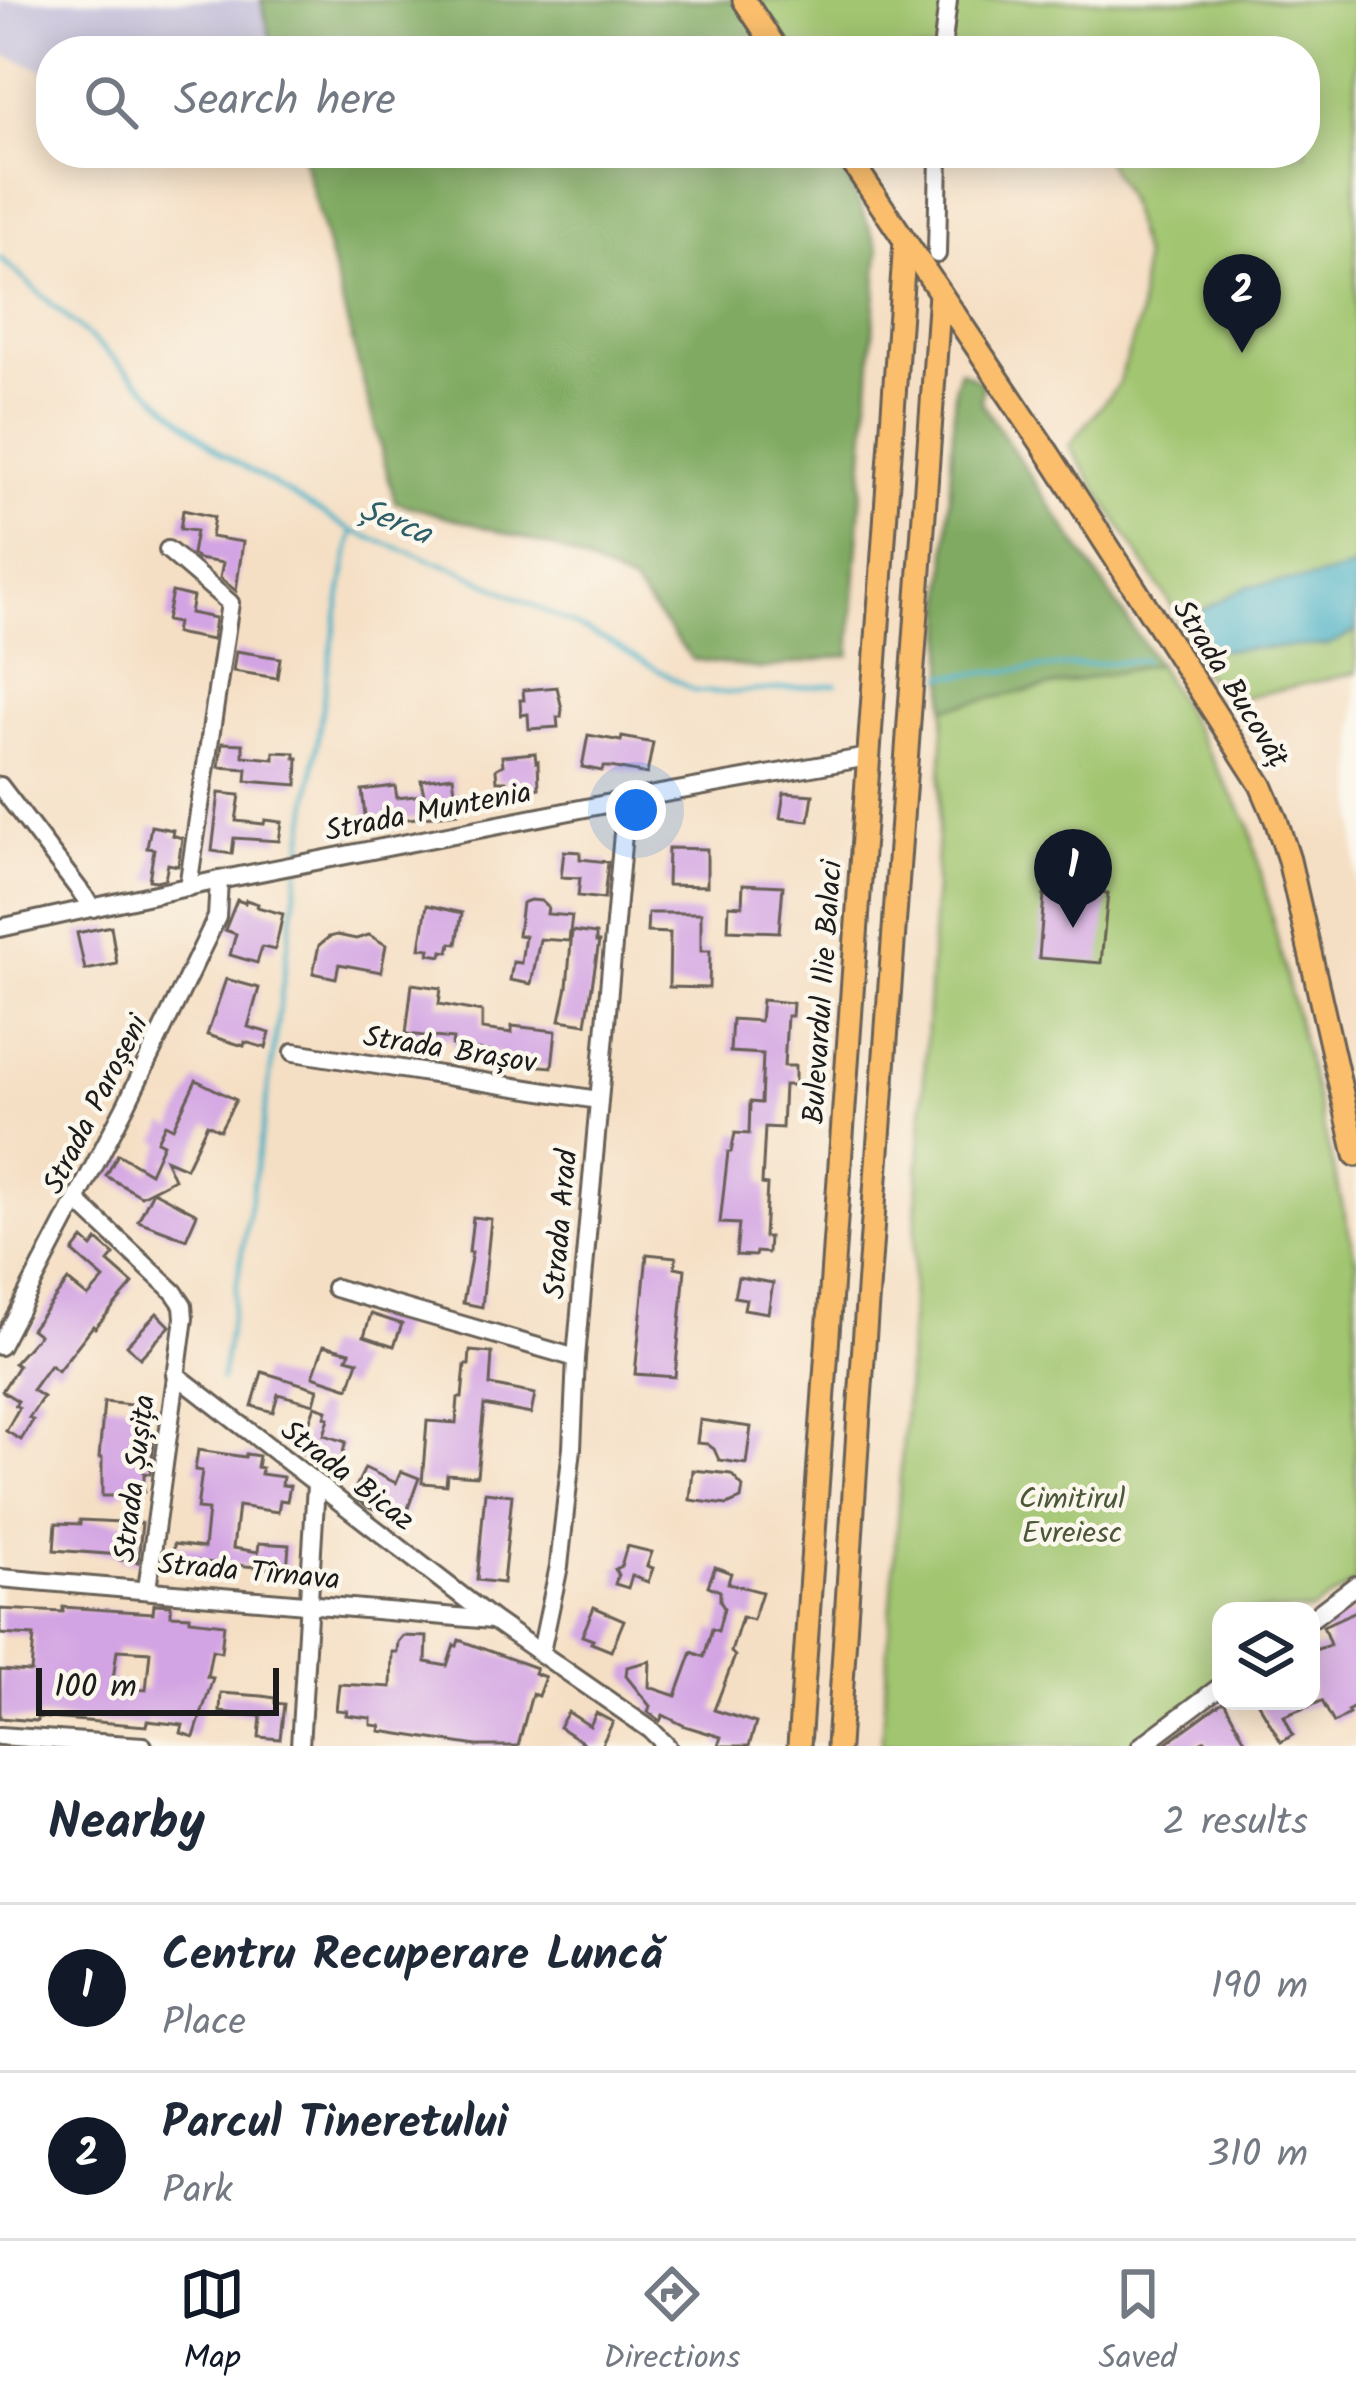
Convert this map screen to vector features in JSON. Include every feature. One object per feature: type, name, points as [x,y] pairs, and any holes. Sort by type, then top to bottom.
[{"type":"main road","points":[[744,0],[768,36]]},
{"type":"main road","name":"Strada Bucovăț","points":[[856,168],[1048,453],[1261,785],[1289,860],[1356,1155]]},
{"type":"main road","name":"Bulevardul Ilie Balaci","points":[[799,1746],[905,242]]},
{"type":"main road","points":[[838,1746],[940,293]]},
{"type":"street","points":[[944,36],[948,0]]},
{"type":"street","points":[[937,254],[939,168]]},
{"type":"street","points":[[168,550],[230,603],[188,887]]},
{"type":"street","name":"Strada Muntenia","points":[[0,928],[219,880],[868,757]]},
{"type":"street","points":[[0,786],[93,908]]},
{"type":"street","name":"Strada Arad","points":[[541,1652],[559,1566],[572,1448],[626,800]]},
{"type":"street","name":"Strada Paroșeni","points":[[0,1346],[126,1106],[217,917],[219,880]]},
{"type":"street","name":"Strada Brașov","points":[[294,1052],[598,1100]]},
{"type":"street","points":[[76,1201],[183,1305],[175,1375]]},
{"type":"street","points":[[335,1288],[576,1358]]},
{"type":"street","name":"Strada Bicaz","points":[[175,1375],[493,1620],[667,1746]]},
{"type":"street","name":"Strada Șușița","points":[[147,1588],[175,1375]]},
{"type":"street","points":[[300,1746],[316,1485]]},
{"type":"street","name":"Strada Tîrnava","points":[[0,1578],[493,1620]]},
{"type":"street","points":[[1320,1612],[1356,1585]]},
{"type":"street","points":[[1141,1746],[1212,1693]]},
{"type":"street","points":[[0,1736],[143,1746]]},
{"type":"shaded area","points":[[0,0],[261,0],[270,36],[36,36],[36,67],[0,53]]},
{"type":"green space","points":[[261,0],[744,0],[768,36],[270,36]]},
{"type":"green space","points":[[744,0],[1356,0],[1356,673],[1236,699],[1213,681],[1196,665],[1178,616],[1069,446],[1118,385],[1139,320],[1143,258],[1127,199],[1110,168],[1320,168],[1320,36],[768,36]]},
{"type":"green space","points":[[306,168],[844,168],[879,249],[850,655],[760,669],[692,659],[633,585],[554,547],[395,502]]},
{"type":"green space","points":[[960,370],[983,383],[981,402],[1157,664],[945,708],[945,592],[955,385]]},
{"type":"green space","name":"Cimitirul Evreiesc","points":[[1157,664],[1249,824],[1356,1260],[1356,1582],[1320,1605],[1212,1602],[1212,1691],[1138,1746],[881,1746],[945,708]]},
{"type":"water","points":[[1356,567],[1356,631],[1328,645],[1223,650],[1204,647],[1193,635],[1191,616],[1248,586],[1315,578]]},
{"type":"building","points":[[183,510],[214,517],[211,537],[243,542],[236,591],[220,578],[223,563],[192,554],[196,531],[180,529]]},
{"type":"building","points":[[172,592],[193,597],[190,613],[215,618],[212,640],[175,633],[177,623],[166,621]]},
{"type":"building","points":[[236,651],[280,658],[277,678],[233,671]]},
{"type":"building","points":[[557,687],[562,709],[558,727],[529,729],[528,714],[521,715],[523,690]]},
{"type":"building","points":[[588,735],[653,743],[647,774],[582,767]]},
{"type":"building","points":[[222,743],[243,744],[243,756],[274,759],[274,752],[295,753],[297,785],[246,781],[247,769],[219,767]]},
{"type":"building","points":[[535,753],[539,788],[534,789],[534,796],[508,799],[506,781],[497,781],[502,756]]},
{"type":"building","points":[[453,776],[458,813],[366,824],[362,790],[395,786],[397,798],[424,795],[421,780]]},
{"type":"building","points":[[219,793],[240,795],[236,821],[282,822],[279,841],[234,838],[232,854],[212,851]]},
{"type":"building","points":[[784,793],[813,795],[809,821],[780,818]]},
{"type":"building","points":[[151,826],[173,830],[172,835],[182,838],[178,866],[168,864],[165,879],[156,881],[149,880],[154,849],[147,848]]},
{"type":"building","points":[[668,848],[707,849],[707,886],[667,885]]},
{"type":"building","points":[[564,851],[580,852],[580,859],[608,862],[604,899],[578,896],[580,878],[561,877]]},
{"type":"building","points":[[743,884],[783,886],[779,932],[728,930],[729,905],[742,906]]},
{"type":"building","points":[[1073,890],[1108,893],[1101,963],[1039,958],[1044,895],[1073,897]]},
{"type":"building","points":[[237,900],[283,914],[275,950],[262,947],[257,963],[230,955],[236,934],[225,930]]},
{"type":"building","points":[[541,901],[548,907],[547,914],[572,916],[569,941],[540,939],[531,984],[510,980],[513,962],[521,963],[522,903]]},
{"type":"building","points":[[427,905],[462,913],[457,944],[451,943],[442,956],[420,948]]},
{"type":"building","points":[[648,913],[701,913],[701,951],[710,951],[709,988],[669,987],[670,933],[647,932]]},
{"type":"building","points":[[111,926],[117,964],[85,970],[77,933]]},
{"type":"building","points":[[572,931],[596,934],[599,942],[586,1024],[560,1020]]},
{"type":"building","points":[[337,935],[356,939],[369,935],[386,945],[381,972],[339,964],[336,978],[313,973],[319,945]]},
{"type":"building","points":[[226,979],[259,988],[248,1027],[270,1033],[266,1048],[207,1035]]},
{"type":"building","points":[[412,984],[441,988],[439,1004],[482,1012],[482,1029],[512,1033],[512,1026],[556,1031],[552,1067],[501,1066],[499,1054],[452,1045],[453,1039],[406,1034]]},
{"type":"building","points":[[762,1000],[793,1003],[792,1016],[787,1016],[784,1066],[795,1066],[795,1085],[784,1085],[782,1128],[765,1127],[762,1184],[767,1185],[764,1237],[769,1237],[768,1253],[736,1255],[739,1224],[720,1223],[728,1152],[735,1133],[749,1134],[750,1102],[761,1103],[763,1054],[730,1052],[732,1019],[760,1021]]},
{"type":"building","points":[[196,1080],[236,1100],[220,1130],[207,1124],[186,1168],[165,1159],[174,1179],[141,1196],[106,1176],[118,1154],[150,1173],[163,1144],[157,1141],[165,1124],[173,1128]]},
{"type":"building","points":[[153,1191],[197,1214],[186,1239],[138,1221]]},
{"type":"building","points":[[473,1217],[491,1219],[482,1307],[463,1303]]},
{"type":"building","points":[[83,1239],[92,1247],[97,1240],[114,1255],[108,1262],[133,1284],[58,1371],[50,1365],[32,1390],[43,1397],[21,1440],[6,1431],[18,1401],[2,1391],[18,1366],[14,1363],[39,1335],[31,1329],[68,1281],[88,1297],[104,1279],[73,1252]]},
{"type":"building","points":[[647,1254],[676,1257],[675,1267],[685,1269],[675,1377],[635,1374]]},
{"type":"building","points":[[738,1277],[773,1283],[768,1313],[744,1309],[746,1299],[734,1297]]},
{"type":"building","points":[[157,1313],[170,1326],[140,1358],[127,1345]]},
{"type":"building","points":[[371,1314],[402,1324],[394,1346],[364,1336]]},
{"type":"building","points":[[324,1345],[350,1352],[347,1358],[358,1361],[349,1388],[313,1376]]},
{"type":"building","points":[[470,1351],[492,1353],[490,1385],[535,1394],[531,1414],[484,1405],[477,1476],[447,1474],[446,1485],[422,1483],[427,1421],[456,1423]]},
{"type":"building","points":[[262,1372],[318,1389],[314,1404],[278,1394],[273,1412],[252,1406]]},
{"type":"building","points":[[104,1402],[149,1407],[145,1434],[155,1435],[150,1474],[144,1473],[144,1492],[102,1496],[99,1458]]},
{"type":"building","points":[[315,1406],[327,1410],[324,1435],[346,1442],[339,1465],[334,1464],[332,1471],[320,1467],[322,1459],[299,1452]]},
{"type":"building","points":[[700,1420],[751,1427],[746,1464],[719,1460],[714,1449],[697,1443]]},
{"type":"building","points":[[198,1450],[259,1456],[261,1474],[283,1477],[282,1485],[290,1486],[278,1512],[238,1506],[233,1548],[258,1552],[259,1543],[289,1545],[287,1570],[173,1559],[174,1544],[204,1548],[208,1510],[197,1509],[202,1471],[195,1470]]},
{"type":"building","points":[[365,1468],[396,1483],[401,1471],[419,1478],[404,1519],[368,1507],[352,1495]]},
{"type":"building","points":[[693,1470],[731,1474],[743,1487],[741,1499],[727,1505],[690,1500]]},
{"type":"building","points":[[485,1492],[512,1495],[503,1583],[477,1580]]},
{"type":"building","points":[[80,1520],[142,1523],[138,1562],[120,1560],[120,1555],[54,1550],[56,1523],[80,1524]]},
{"type":"building","points":[[627,1546],[652,1552],[647,1566],[653,1568],[648,1582],[632,1576],[628,1588],[615,1584],[615,1569],[621,1566]]},
{"type":"building","points":[[715,1567],[731,1573],[728,1583],[762,1592],[753,1620],[742,1617],[731,1652],[735,1656],[714,1710],[756,1723],[749,1746],[718,1746],[721,1737],[663,1715],[660,1721],[648,1712],[650,1706],[626,1676],[627,1667],[650,1661],[649,1687],[676,1696],[692,1652],[704,1657],[712,1629],[718,1631],[724,1608],[720,1591],[708,1586]]},
{"type":"building","points":[[154,1604],[171,1605],[171,1615],[224,1624],[221,1652],[212,1650],[207,1677],[213,1678],[194,1737],[181,1733],[183,1725],[147,1721],[146,1726],[0,1718],[0,1670],[31,1672],[34,1636],[0,1634],[0,1609],[63,1612],[63,1607],[153,1613]],"holes":[[[117,1650],[150,1652],[146,1690],[112,1687]]]},
{"type":"building","points":[[594,1607],[624,1620],[611,1651],[582,1636]]},
{"type":"building","points":[[1356,1611],[1356,1706],[1334,1723],[1320,1702],[1320,1648],[1330,1645],[1323,1626]]},
{"type":"building","points":[[403,1636],[427,1637],[426,1662],[447,1666],[459,1640],[536,1668],[534,1673],[545,1677],[538,1696],[532,1694],[518,1746],[477,1746],[380,1731],[381,1726],[371,1725],[371,1718],[336,1710],[339,1684],[391,1687],[392,1652],[397,1652]]},
{"type":"building","points":[[221,1693],[275,1698],[275,1703],[284,1704],[280,1739],[259,1737],[261,1716],[220,1712]]},
{"type":"building","points":[[1212,1710],[1229,1710],[1248,1746],[1208,1746],[1205,1740],[1194,1746],[1162,1746]]},
{"type":"building","points":[[1262,1710],[1299,1710],[1284,1716],[1293,1735],[1281,1742]]},
{"type":"building","points":[[568,1712],[590,1726],[596,1713],[613,1722],[601,1746],[579,1746],[582,1742],[559,1727]]},
{"type":"waterway","name":"Șerca","points":[[0,258],[219,452],[352,531],[459,570],[612,643],[694,691],[728,693],[836,684]]},
{"type":"waterway","points":[[301,857],[352,531]]},
{"type":"waterway","name":"Șerca","points":[[943,676],[1144,660]]},
{"type":"waterway","points":[[221,1379],[299,868]]},
{"type":"place","name":"Parcul Tineretului","points":[[1242,353]]},
{"type":"place","name":"Centru Recuperare Luncă","points":[[1073,928]]}]
